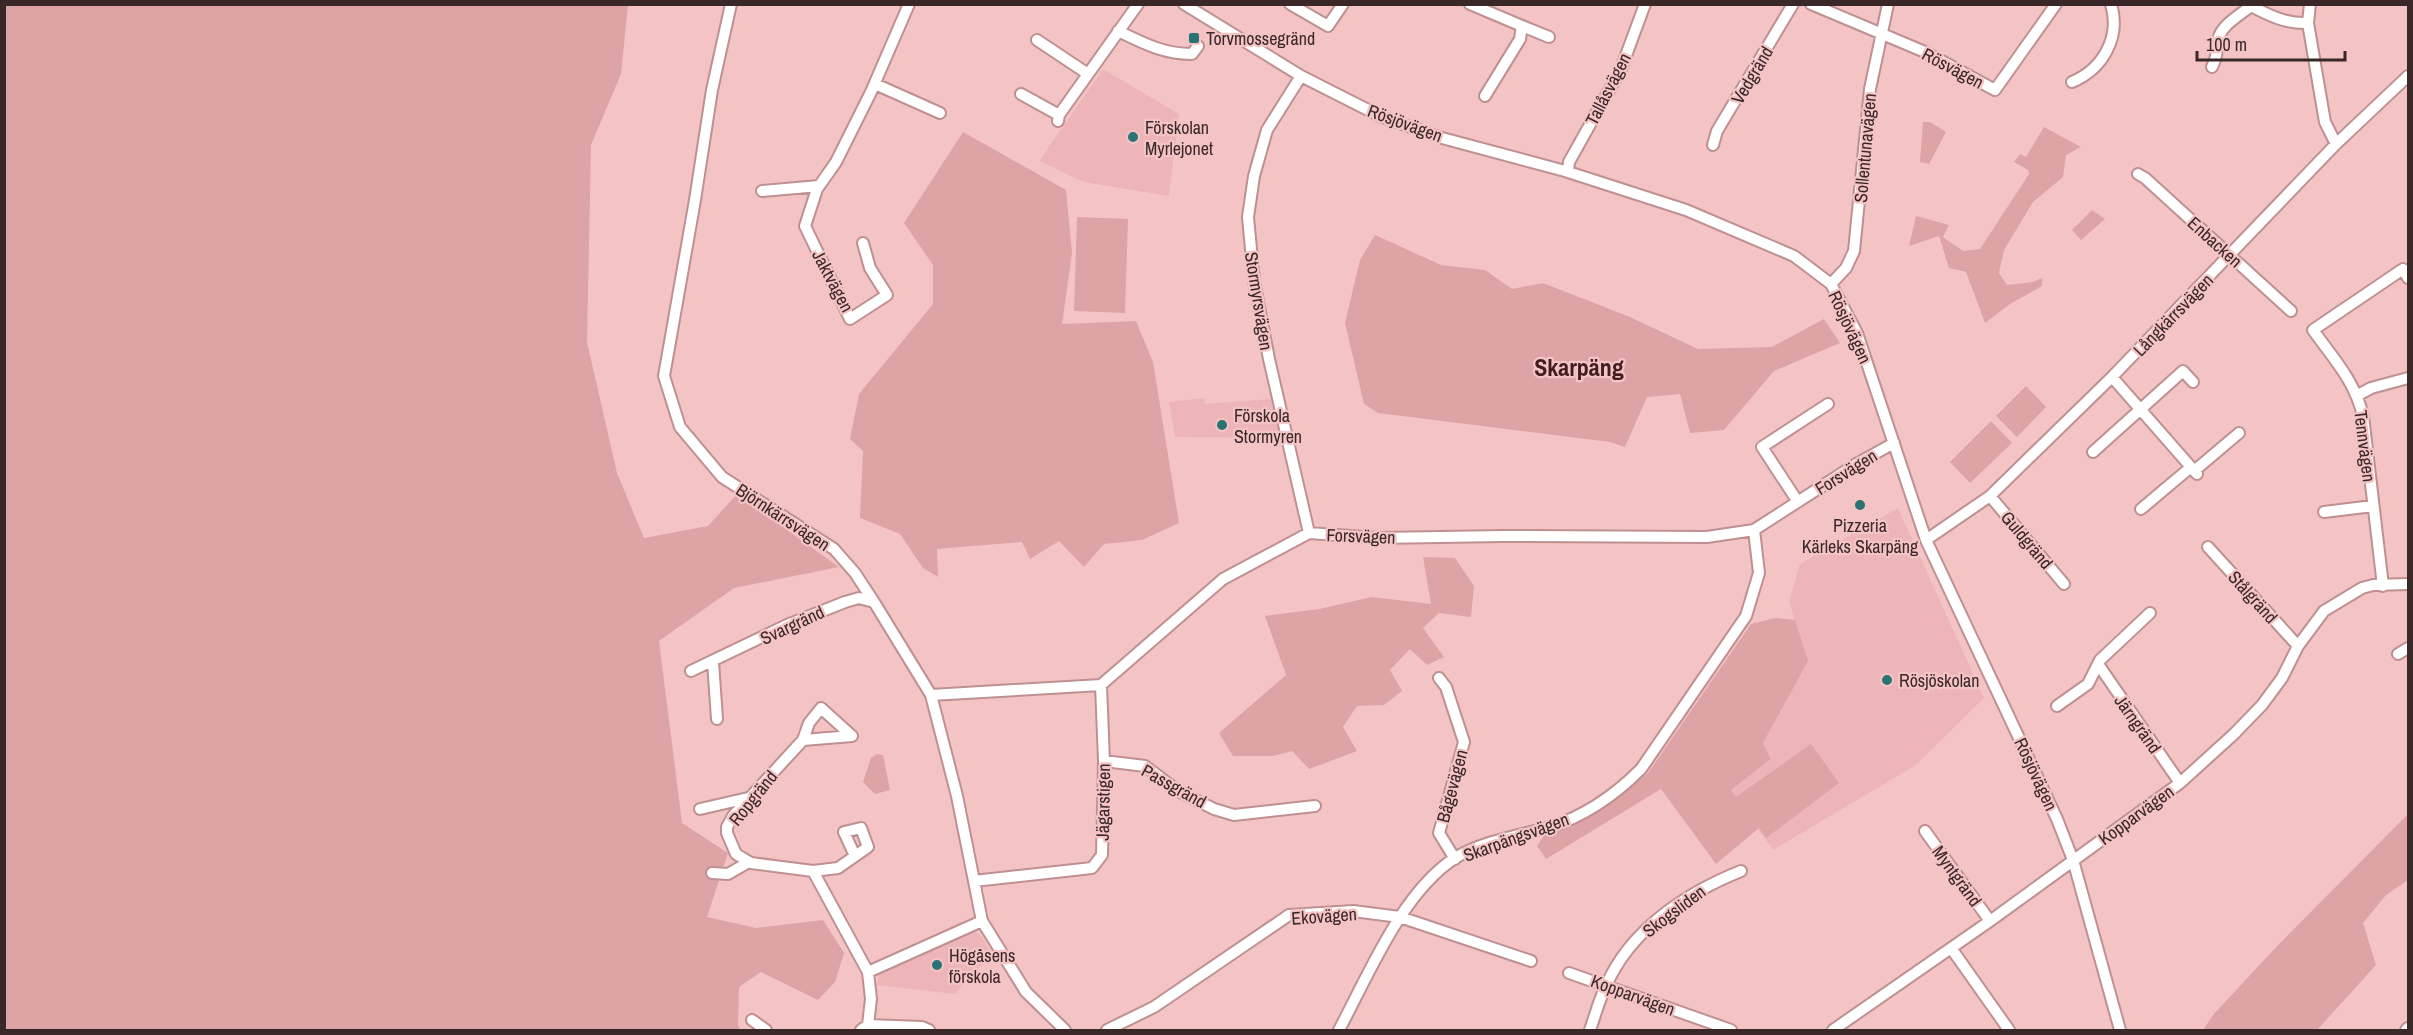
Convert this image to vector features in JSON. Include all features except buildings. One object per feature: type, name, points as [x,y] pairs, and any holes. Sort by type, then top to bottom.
[{"type":"street","name":"Björnkärrsvägen","points":[[731,4],[712,90],[664,376],[680,427],[722,477],[834,549],[855,573],[874,602],[931,694],[957,796],[982,921],[1026,992],[1065,1030]]},
{"type":"street","name":"Jaktvägen","points":[[863,243],[870,268],[887,295],[850,319],[804,226],[819,186],[836,162],[875,84],[909,4]]},
{"type":"street","points":[[1020,94],[1059,118],[1138,4]]},
{"type":"street","name":"Rösjövägen","points":[[1184,4],[1301,76],[1382,117],[1442,138],[1568,172],[1686,210],[1747,234],[1794,256],[1831,284],[1857,333],[1926,540],[2057,819],[2073,860],[2120,1030]]},
{"type":"street","points":[[1290,4],[1328,26],[1343,4]]},
{"type":"street","points":[[1470,4],[1549,37]]},
{"type":"street","name":"Tallåsvägen","points":[[1568,172],[1569,162],[1621,69],[1645,4]]},
{"type":"street","name":"Vedgränd","points":[[1713,145],[1717,131],[1793,4]]},
{"type":"street","points":[[1812,4],[1881,34]]},
{"type":"street","name":"Sollentunavägen","points":[[1831,284],[1846,268],[1854,251],[1870,89],[1888,4]]},
{"type":"street","name":"Rösvägen","points":[[1881,34],[1934,57],[1995,90],[2056,4]]},
{"type":"street","points":[[2072,82],[2086,76],[2097,65],[2113,40],[2114,16],[2111,4]]},
{"type":"street","points":[[2310,4],[2308,23],[2325,122],[2336,144]]},
{"type":"street","points":[[2212,67],[2218,55],[2218,39],[2225,26],[2251,5],[2277,20],[2292,24],[2308,23]]},
{"type":"street","points":[[1485,96],[1520,39],[1522,26]]},
{"type":"street","points":[[1118,31],[1141,44],[1156,49],[1192,54],[1198,46]]},
{"type":"street","points":[[1037,40],[1088,74]]},
{"type":"street","name":"Stormyrsvägen","points":[[1301,76],[1277,111],[1268,130],[1254,176],[1248,217],[1254,281],[1270,366],[1309,533]]},
{"type":"street","name":"Långkärrsvägen","points":[[1926,540],[1990,496],[2112,377],[2336,144],[2409,76]]},
{"type":"street","points":[[875,84],[940,113]]},
{"type":"street","name":"Enbacken","points":[[2138,174],[2291,310]]},
{"type":"street","points":[[762,191],[819,186]]},
{"type":"street","name":"Tennvägen","points":[[2383,586],[2363,416],[2358,395],[2313,330],[2403,269],[2409,278]]},
{"type":"street","points":[[2093,452],[2183,371],[2193,382]]},
{"type":"street","points":[[2112,377],[2194,470]]},
{"type":"street","points":[[2358,395],[2371,388],[2409,378]]},
{"type":"street","name":"Forsvägen","points":[[1798,502],[1762,447],[1828,404]]},
{"type":"street","points":[[2141,508],[2194,470],[2239,433]]},
{"type":"street","name":"Forsvägen","points":[[1101,685],[1223,579],[1309,533],[1378,538],[1707,537],[1754,530],[1858,463],[1894,443]]},
{"type":"street","name":"Guldgränd","points":[[1990,496],[2064,584]]},
{"type":"street","points":[[2324,512],[2373,506]]},
{"type":"street","name":"Skarpängsvägen","points":[[1339,1030],[1400,917],[1424,885],[1455,859],[1483,846],[1553,826],[1595,806],[1623,787],[1641,769],[1746,616],[1759,573],[1754,530]]},
{"type":"street","name":"Stålgränd","points":[[2208,547],[2298,646]]},
{"type":"street","name":"Kopparvägen","points":[[1833,1030],[1990,921],[2180,783],[2262,705],[2282,678],[2298,646],[2316,621],[2335,604],[2362,588],[2373,585],[2409,584]]},
{"type":"street","name":"Svargränd","points":[[691,671],[787,625],[845,602],[859,598],[874,602]]},
{"type":"street","points":[[2057,706],[2088,684],[2100,660],[2150,613]]},
{"type":"street","points":[[2398,654],[2409,648]]},
{"type":"street","points":[[713,662],[717,719]]},
{"type":"street","name":"Järngränd","points":[[2098,664],[2180,783]]},
{"type":"street","name":"Bågevägen","points":[[1439,678],[1446,687],[1464,742],[1439,832],[1455,859]]},
{"type":"street","points":[[931,694],[1101,685]]},
{"type":"street","name":"Jägarstigen","points":[[974,881],[1092,868],[1102,855],[1104,761],[1101,685]]},
{"type":"street","name":"Ropgränd","points":[[749,862],[736,854],[727,833],[727,827],[733,816],[803,740]]},
{"type":"street","name":"Passgränd","points":[[1104,761],[1145,766],[1178,791],[1214,809],[1234,815],[1314,806]]},
{"type":"street","points":[[700,809],[749,798]]},
{"type":"street","name":"Myntgränd","points":[[1925,831],[1990,921]]},
{"type":"street","points":[[712,873],[728,873],[749,862],[813,871],[838,868],[855,856]]},
{"type":"street","points":[[813,871],[868,972],[871,999],[864,1028],[922,1027],[929,1030]]},
{"type":"street","name":"Skogsliden","points":[[1590,1030],[1606,986],[1626,951],[1652,924],[1709,884],[1741,871]]},
{"type":"street","name":"Ekovägen","points":[[1107,1030],[1155,1007],[1289,915],[1353,911],[1400,917],[1531,961]]},
{"type":"street","points":[[868,972],[982,921]]},
{"type":"street","points":[[1951,948],[2009,1030]]},
{"type":"street","name":"Kopparvägen","points":[[1569,972],[1731,1030]]},
{"type":"street","points":[[752,1020],[766,1030]]},
{"type":"shaded area","points":[[5,5],[628,5],[621,74],[591,145],[587,342],[617,473],[644,538],[708,526],[737,494],[839,567],[734,588],[659,641],[682,823],[728,853],[707,917],[756,928],[823,920],[844,953],[835,982],[818,1000],[761,972],[739,987],[738,1025],[740,1030],[5,1030]]},
{"type":"shaded area","points":[[1103,69],[1179,114],[1169,196],[1084,182],[1039,161]]},
{"type":"shaded area","points":[[1923,122],[1930,122],[1946,132],[1929,164],[1920,162]]},
{"type":"shaded area","points":[[2044,127],[2081,147],[2066,155],[2063,177],[2033,202],[2004,250],[1999,273],[2007,285],[2033,282],[2042,278],[2042,286],[2010,304],[1985,323],[1966,272],[1949,268],[1939,236],[1909,246],[1916,216],[1949,225],[1943,237],[1963,251],[1980,249],[2029,174],[2028,170],[2014,162],[2020,154],[2026,157]]},
{"type":"shaded area","points":[[963,132],[1066,190],[1072,253],[1062,324],[1136,321],[1153,362],[1179,523],[1142,540],[1104,544],[1084,567],[1059,541],[1030,559],[1022,542],[937,549],[938,577],[923,568],[900,534],[860,518],[863,451],[850,439],[859,394],[933,304],[933,265],[904,223]]},
{"type":"shaded area","points":[[2092,210],[2105,219],[2081,240],[2072,230]]},
{"type":"shaded area","points":[[1077,217],[1128,219],[1125,313],[1074,311]]},
{"type":"shaded area","points":[[1375,235],[1441,265],[1485,270],[1512,289],[1543,283],[1630,317],[1698,349],[1772,347],[1824,319],[1840,343],[1774,371],[1724,430],[1690,433],[1680,394],[1647,397],[1625,447],[1610,442],[1378,413],[1364,404],[1345,323],[1360,260]]},
{"type":"shaded area","points":[[2026,386],[2046,407],[2017,437],[1996,416]]},
{"type":"shaded area","points":[[1204,398],[1205,404],[1272,399],[1280,438],[1175,437],[1169,402]]},
{"type":"shaded area","points":[[1991,421],[2012,443],[1970,483],[1950,462]]},
{"type":"shaded area","name":"Rösjöskolan","points":[[1898,508],[1984,698],[1916,765],[1773,850],[1731,790],[1771,759],[1763,743],[1807,661],[1789,601],[1800,564]]},
{"type":"shaded area","points":[[1423,557],[1455,558],[1474,586],[1471,617],[1439,613],[1423,628],[1444,657],[1427,665],[1410,649],[1390,670],[1402,691],[1384,705],[1357,706],[1343,727],[1357,751],[1309,769],[1292,751],[1273,756],[1233,756],[1219,733],[1286,675],[1265,616],[1319,609],[1372,597],[1431,604]]},
{"type":"shaded area","points":[[1775,618],[1795,620],[1808,661],[1763,743],[1771,759],[1731,790],[1736,797],[1811,744],[1839,783],[1766,838],[1759,828],[1716,864],[1661,789],[1546,859],[1537,846],[1545,834],[1565,827],[1608,803],[1648,773],[1751,624]]},
{"type":"shaded area","points":[[877,754],[883,755],[890,790],[875,794],[863,782],[871,758]]},
{"type":"shaded area","points":[[2408,814],[2408,880],[2386,895],[2363,923],[2376,965],[2317,1030],[2203,1030],[2213,1015],[2279,944]]},
{"type":"shaded area","name":"Högåsens förskola","points":[[973,931],[981,936],[994,957],[971,973],[955,994],[877,985],[880,971]]},
{"type":"place","name":"Torvmossegränd","points":[[1194,38]]},
{"type":"place","name":"Förskolan Myrlejonet","points":[[1133,137]]},
{"type":"place","name":"Förskola Stormyren","points":[[1222,425]]},
{"type":"place","name":"Pizzeria Kärleks Skarpäng","points":[[1860,505]]},
{"type":"place","name":"Rösjöskolan","points":[[1887,680]]},
{"type":"place","name":"Högåsens förskola","points":[[937,965]]},
{"type":"district","name":"Skarpäng","points":[[1579,367]]}]
